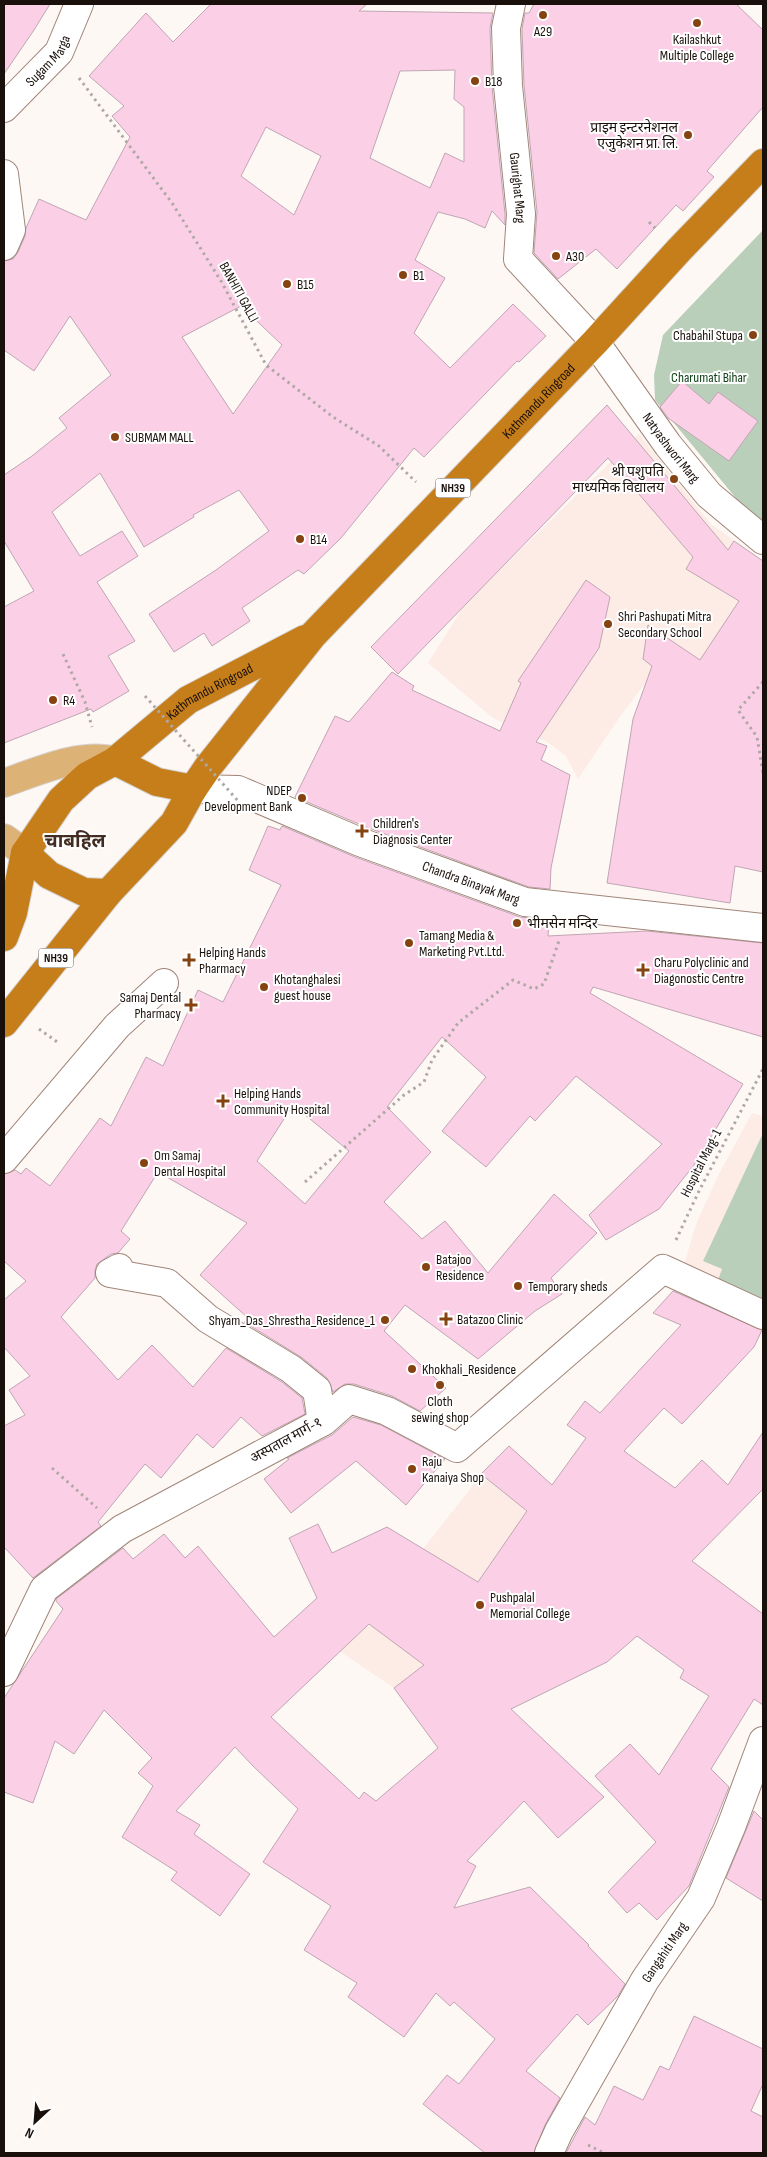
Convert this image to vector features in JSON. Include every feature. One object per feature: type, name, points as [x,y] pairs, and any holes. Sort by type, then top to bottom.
[{"type":"highway","name":"Kathmandu Ringroad","points":[[4,1023],[108,893],[174,824],[193,789],[208,767],[313,634],[595,342],[679,250],[762,166]]},
{"type":"highway","name":"Kathmandu Ringroad","points":[[4,937],[13,913],[14,846],[87,776],[188,700],[313,634]]},
{"type":"highway","points":[[108,759],[157,782],[193,789]]},
{"type":"highway","points":[[14,846],[49,875],[84,892],[108,893]]},
{"type":"main road","points":[[4,783],[57,765],[108,759]]},
{"type":"street","name":"Sugam Marga","points":[[4,108],[59,52],[79,4]]},
{"type":"street","name":"Gaurighat Marg","points":[[511,4],[506,28],[508,86],[521,214],[518,259],[595,342]]},
{"type":"street","points":[[4,174],[11,230],[4,246]]},
{"type":"street","name":"Natyashwori Marg","points":[[595,342],[668,445],[709,495],[763,540]]},
{"type":"street","name":"Chandra Binayak Marg","points":[[193,789],[238,790],[360,842],[525,902],[763,928]]},
{"type":"street","points":[[4,1159],[117,1026],[164,983]]},
{"type":"street","points":[[119,1268],[110,1273],[167,1283],[208,1319],[291,1369],[317,1390],[322,1422]]},
{"type":"street","points":[[663,1269],[763,1315]]},
{"type":"street","name":"अस्पताल मार्ग-१","points":[[4,1672],[44,1589],[122,1529],[322,1422],[349,1398],[387,1411],[457,1448],[663,1269]]},
{"type":"street","name":"Gangahiti Marg","points":[[549,2153],[558,2130],[645,1980],[701,1898],[731,1827],[763,1741]]},
{"type":"path","name":"BANHITI GALLI","points":[[59,52],[172,203],[221,281],[266,365],[333,417],[378,446],[439,503]]},
{"type":"path","points":[[63,654],[108,759]]},
{"type":"path","points":[[763,682],[738,710],[756,737],[763,772]]},
{"type":"path","points":[[145,696],[239,802]]},
{"type":"path","points":[[305,1182],[404,1095],[424,1082],[432,1060],[458,1023],[513,980],[534,989],[544,984],[561,934]]},
{"type":"path","name":"Hospital Marg-1","points":[[663,1269],[698,1193],[763,1069]]},
{"type":"path","points":[[52,1468],[122,1529]]},
{"type":"shaded area","name":"Shri Pashupati Mitra Secondary School","points":[[639,434],[711,524],[763,561],[763,644],[716,711],[656,669],[619,718],[578,779],[566,756],[547,742],[493,718],[428,663],[465,604]]},
{"type":"shaded area","points":[[752,1113],[763,1116],[763,1133],[703,1261],[722,1269],[718,1280],[684,1265],[696,1224],[719,1174]]},
{"type":"shaded area","name":"Pushpalal Memorial College","points":[[509,1446],[586,1516],[626,1645],[607,1662],[549,1689],[457,1738],[422,1725],[394,1688],[329,1644],[371,1625],[423,1549],[481,1475]]},
{"type":"green space","name":"Charumati Bihar","points":[[763,230],[763,531],[655,400],[654,375],[663,335]]},
{"type":"green space","points":[[763,1133],[763,1299],[718,1280],[722,1269],[703,1261]]},
{"type":"building","points":[[4,4],[50,4],[4,74]]},
{"type":"building","points":[[211,4],[367,4],[359,11],[493,13],[490,28],[492,87],[505,225],[492,211],[485,228],[465,219],[438,212],[415,260],[445,278],[414,333],[450,368],[513,304],[546,336],[519,362],[517,361],[424,457],[414,448],[341,538],[304,574],[298,570],[242,608],[250,621],[212,646],[204,633],[174,652],[149,614],[216,570],[269,531],[239,490],[193,515],[194,517],[144,547],[100,473],[52,512],[80,556],[122,531],[138,556],[97,582],[135,641],[108,656],[129,691],[93,712],[91,709],[4,743],[4,607],[34,591],[4,541],[4,475],[32,456],[67,428],[59,418],[111,375],[70,316],[34,371],[4,350],[4,261],[13,259],[18,252],[39,199],[86,220],[130,137],[112,116],[124,106],[89,76],[146,13],[173,42]],"holes":[[[455,70],[454,99],[464,107],[464,162],[445,153],[430,188],[370,158],[400,71]],[[266,127],[321,156],[294,215],[241,176]],[[241,306],[282,345],[233,414],[182,337]]]},
{"type":"building","points":[[534,4],[736,4],[763,30],[763,107],[707,171],[714,177],[683,211],[676,205],[617,269],[596,249],[558,279],[534,253],[537,212],[524,85],[522,29],[525,13],[529,13]]},
{"type":"building","points":[[682,381],[709,404],[718,392],[758,421],[729,461],[668,418],[660,407]]},
{"type":"building","points":[[607,405],[728,550],[734,541],[763,561],[763,872],[735,866],[730,903],[607,883],[633,719],[652,666],[643,659],[648,625],[700,660],[739,601],[686,569],[693,557],[608,458],[398,674],[371,647]]},
{"type":"building","points":[[586,580],[610,597],[599,648],[536,742],[547,746],[541,760],[570,775],[551,868],[550,889],[529,887],[366,827],[295,797],[335,716],[349,722],[392,672],[414,686],[412,690],[500,731],[521,683],[518,681]]},
{"type":"building","points":[[268,826],[280,830],[282,826],[355,857],[520,917],[549,920],[548,936],[647,931],[763,943],[763,1037],[593,987],[590,993],[743,1084],[694,1165],[659,1209],[606,1240],[589,1215],[662,1144],[576,1076],[535,1121],[530,1116],[486,1167],[442,1131],[486,1077],[442,1037],[387,1107],[431,1152],[384,1202],[422,1239],[445,1221],[488,1273],[554,1194],[597,1233],[551,1278],[562,1294],[535,1311],[478,1359],[405,1305],[384,1331],[446,1388],[420,1411],[392,1396],[354,1384],[345,1384],[333,1392],[327,1378],[301,1357],[244,1322],[248,1318],[200,1275],[247,1223],[158,1172],[121,1231],[130,1239],[118,1253],[111,1254],[97,1264],[95,1278],[61,1317],[118,1380],[152,1345],[193,1387],[226,1348],[282,1382],[302,1398],[305,1414],[262,1436],[241,1417],[213,1448],[197,1434],[161,1478],[145,1464],[98,1522],[101,1526],[33,1578],[4,1547],[4,1426],[25,1415],[9,1390],[30,1376],[4,1347],[4,1300],[26,1281],[4,1261],[4,1174],[15,1170],[21,1174],[26,1168],[50,1186],[100,1118],[111,1126],[146,1057],[163,1066],[198,990],[223,1002],[281,885],[249,870]],"holes":[[[293,1105],[349,1151],[305,1204],[257,1161]]]},
{"type":"building","points":[[673,1291],[762,1330],[754,1347],[682,1424],[664,1408],[624,1451],[675,1488],[702,1460],[728,1485],[763,1432],[763,1489],[692,1561],[763,1614],[763,1705],[754,1699],[711,1769],[729,1787],[689,1886],[657,1920],[639,1903],[627,1913],[608,1892],[656,1842],[595,1776],[630,1744],[659,1775],[709,1696],[680,1678],[684,1670],[637,1636],[607,1662],[511,1709],[604,1797],[558,1838],[524,1801],[467,1861],[476,1866],[454,1908],[530,1887],[589,1945],[625,1984],[618,1996],[588,2025],[577,2014],[526,2071],[560,2098],[545,2125],[534,2153],[485,2153],[423,2104],[447,2075],[459,2084],[495,2039],[454,2002],[450,2006],[436,1993],[404,2037],[348,1997],[357,1983],[304,1950],[331,1906],[263,1862],[298,1809],[235,1747],[176,1811],[200,1825],[194,1834],[250,1874],[220,1916],[171,1880],[177,1872],[122,1837],[153,1786],[138,1773],[152,1758],[104,1710],[74,1754],[55,1741],[33,1803],[4,1792],[4,1698],[63,1609],[56,1599],[123,1548],[133,1559],[164,1534],[185,1558],[198,1546],[274,1637],[317,1598],[289,1538],[318,1524],[332,1553],[387,1527],[478,1582],[527,1511],[481,1474],[509,1446],[552,1485],[586,1438],[567,1425],[585,1401],[600,1413],[681,1325],[653,1313]],"holes":[[[369,1624],[424,1665],[394,1688],[438,1748],[376,1801],[364,1792],[359,1799],[271,1717]]]},
{"type":"building","points":[[353,1417],[381,1425],[445,1459],[406,1505],[356,1461],[291,1513],[264,1479],[289,1459],[287,1458],[332,1435]]},
{"type":"building","points":[[754,1811],[763,1820],[763,1901],[726,1878]]},
{"type":"building","points":[[694,2016],[763,2049],[763,2084],[751,2111],[763,2117],[763,2153],[566,2153],[585,2117],[595,2125],[614,2086],[643,2100],[660,2066],[669,2070]]},
{"type":"place","name":"A29","points":[[543,15]]},
{"type":"place","name":"Kailashkut Multiple College","points":[[697,23]]},
{"type":"place","name":"B18","points":[[475,81]]},
{"type":"place","name":"प्राइम इन्टरनेशनल एजुकेशन प्रा. लि.","points":[[688,135]]},
{"type":"place","name":"A30","points":[[556,256]]},
{"type":"place","name":"B1","points":[[403,275]]},
{"type":"place","name":"B15","points":[[287,284]]},
{"type":"place","name":"Chabahil Stupa","points":[[753,335]]},
{"type":"place","name":"SUBMAM MALL","points":[[115,437]]},
{"type":"place","name":"श्री पशुपति माध्यमिक विद्यालय","points":[[674,479]]},
{"type":"place","name":"B14","points":[[300,539]]},
{"type":"place","name":"Shri Pashupati Mitra Secondary School","points":[[608,624]]},
{"type":"place","name":"R4","points":[[53,700]]},
{"type":"place","name":"NDEP Development Bank","points":[[302,798]]},
{"type":"place","name":"Children's Diagnosis Center","points":[[362,831]]},
{"type":"place","name":"भीमसेन मन्दिर","points":[[517,923]]},
{"type":"place","name":"Tamang Media & Marketing Pvt.Ltd.","points":[[409,943]]},
{"type":"place","name":"Helping Hands Pharmacy","points":[[189,960]]},
{"type":"place","name":"Charu Polyclinic and Diagonostic Centre","points":[[643,970]]},
{"type":"place","name":"Khotanghalesi guest house","points":[[264,987]]},
{"type":"place","name":"Samaj Dental Pharmacy","points":[[191,1005]]},
{"type":"place","name":"Helping Hands Community Hospital","points":[[223,1101]]},
{"type":"place","name":"Om Samaj Dental Hospital","points":[[144,1163]]},
{"type":"place","name":"Batajoo Residence","points":[[426,1267]]},
{"type":"place","name":"Temporary sheds","points":[[518,1286]]},
{"type":"place","name":"Batazoo Clinic","points":[[446,1319]]},
{"type":"place","name":"Shyam_Das_Shrestha_Residence_1","points":[[385,1320]]},
{"type":"place","name":"Khokhali_Residence","points":[[412,1369]]},
{"type":"place","name":"Cloth sewing shop","points":[[440,1385]]},
{"type":"place","name":"Raju Kanaiya Shop","points":[[412,1469]]},
{"type":"place","name":"Pushpalal Memorial College","points":[[480,1605]]},
{"type":"district","name":"चाबहिल","points":[[75,841]]}]
